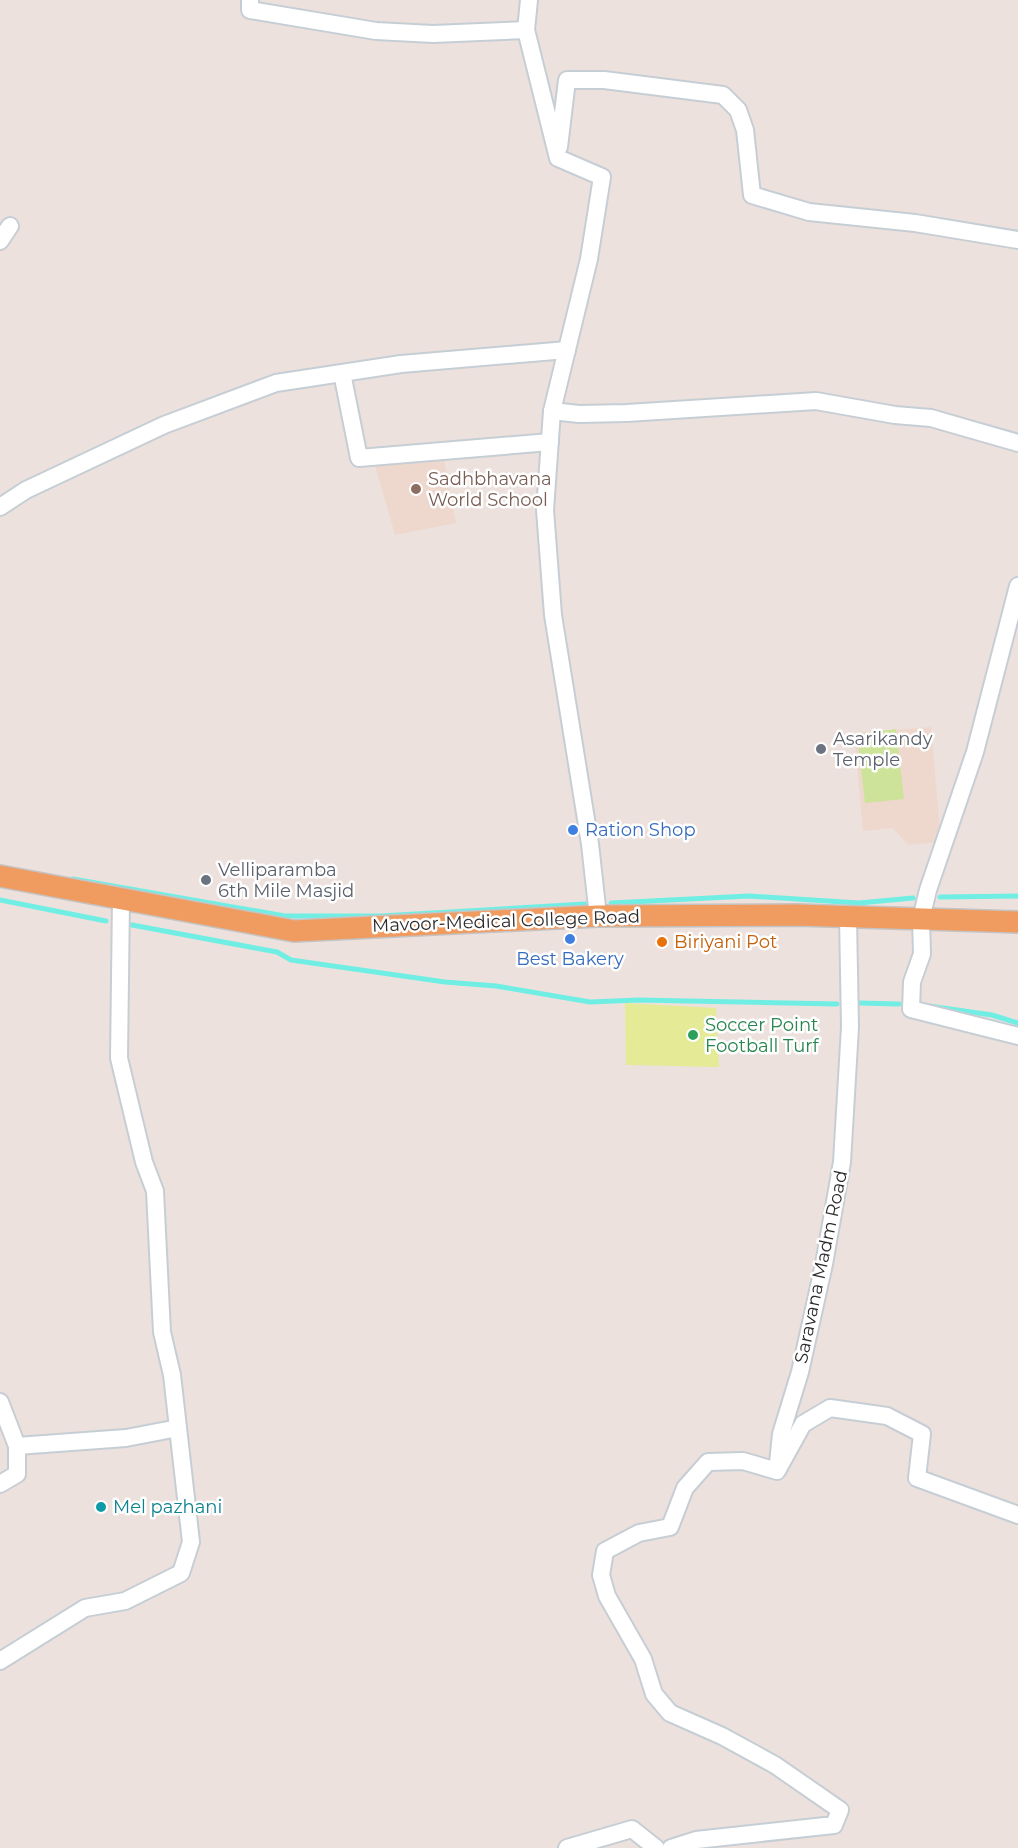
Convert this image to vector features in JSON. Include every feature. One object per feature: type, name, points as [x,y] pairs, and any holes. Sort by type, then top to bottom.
[{"type":"main road","name":"Mavoor-Medical College Road","points":[[0,876],[294,931],[598,916],[848,916],[1018,921]]},
{"type":"street","points":[[250,0],[250,10],[376,31],[433,34],[526,30]]},
{"type":"street","points":[[529,0],[526,30],[558,158]]},
{"type":"street","points":[[558,158],[567,80],[604,80],[723,95],[738,110],[745,130],[752,195],[809,212],[915,223],[1018,240]]},
{"type":"street","points":[[558,158],[602,177],[589,259],[552,411],[545,510],[553,615],[589,833],[598,916]]},
{"type":"street","points":[[0,241],[10,226]]},
{"type":"street","points":[[0,507],[26,490],[164,425],[276,383],[401,364],[567,350]]},
{"type":"street","points":[[342,373],[359,458],[550,442]]},
{"type":"street","points":[[552,411],[579,414],[627,413],[816,401],[895,415],[931,418],[1018,443]]},
{"type":"street","points":[[1018,586],[975,752],[928,890],[921,919],[922,954],[912,982],[911,1009],[1018,1036]]},
{"type":"street","points":[[0,1661],[86,1608],[125,1601],[181,1573],[192,1542],[172,1375],[162,1332],[155,1191],[144,1162],[119,1058],[121,898]]},
{"type":"street","name":"Saravana Madm Road","points":[[777,1471],[781,1434],[800,1372],[836,1209],[842,1162],[850,1027],[848,916]]},
{"type":"street","points":[[0,1402],[17,1446],[17,1474],[0,1484]]},
{"type":"street","points":[[670,1848],[696,1840],[834,1825],[840,1810],[775,1765],[722,1736],[670,1713],[654,1694],[643,1659],[607,1596],[601,1575],[605,1551],[639,1533],[670,1527],[685,1488],[708,1462],[743,1461],[777,1471],[802,1424],[831,1408],[887,1416],[922,1434],[917,1478],[1018,1515]]},
{"type":"street","points":[[17,1446],[126,1438],[178,1428]]},
{"type":"street","points":[[567,1848],[632,1829],[656,1848]]},
{"type":"shaded area","name":"Sadhbhavana World School","points":[[441,443],[456,523],[395,535],[372,455]]},
{"type":"shaded area","points":[[931,727],[941,842],[908,845],[893,828],[863,831],[854,733]]},
{"type":"green space","points":[[896,729],[904,799],[865,803],[857,734]]},
{"type":"green space","points":[[625,1003],[716,1008],[719,1067],[626,1065]]},
{"type":"waterway","points":[[73,879],[285,916],[381,916],[586,904]]},
{"type":"waterway","points":[[611,903],[749,896],[859,903],[913,898]]},
{"type":"waterway","points":[[940,897],[1018,896]]},
{"type":"waterway","points":[[0,900],[106,921]]},
{"type":"waterway","points":[[132,925],[277,952],[291,960],[445,982],[496,986],[590,1002],[639,1000],[837,1004]]},
{"type":"waterway","points":[[859,1003],[899,1004]]},
{"type":"waterway","points":[[929,1006],[992,1015],[1018,1023]]},
{"type":"place","name":"Sadhbhavana World School","points":[[416,489]]},
{"type":"place","name":"Asarikandy Temple","points":[[821,749]]},
{"type":"place","name":"Ration Shop","points":[[573,830]]},
{"type":"place","name":"Velliparamba 6th Mile Masjid","points":[[206,880]]},
{"type":"place","name":"Best Bakery","points":[[570,939]]},
{"type":"place","name":"Biriyani Pot","points":[[662,942]]},
{"type":"place","name":"Soccer Point Football Turf","points":[[693,1035]]},
{"type":"place","name":"Mel pazhani","points":[[101,1507]]}]
